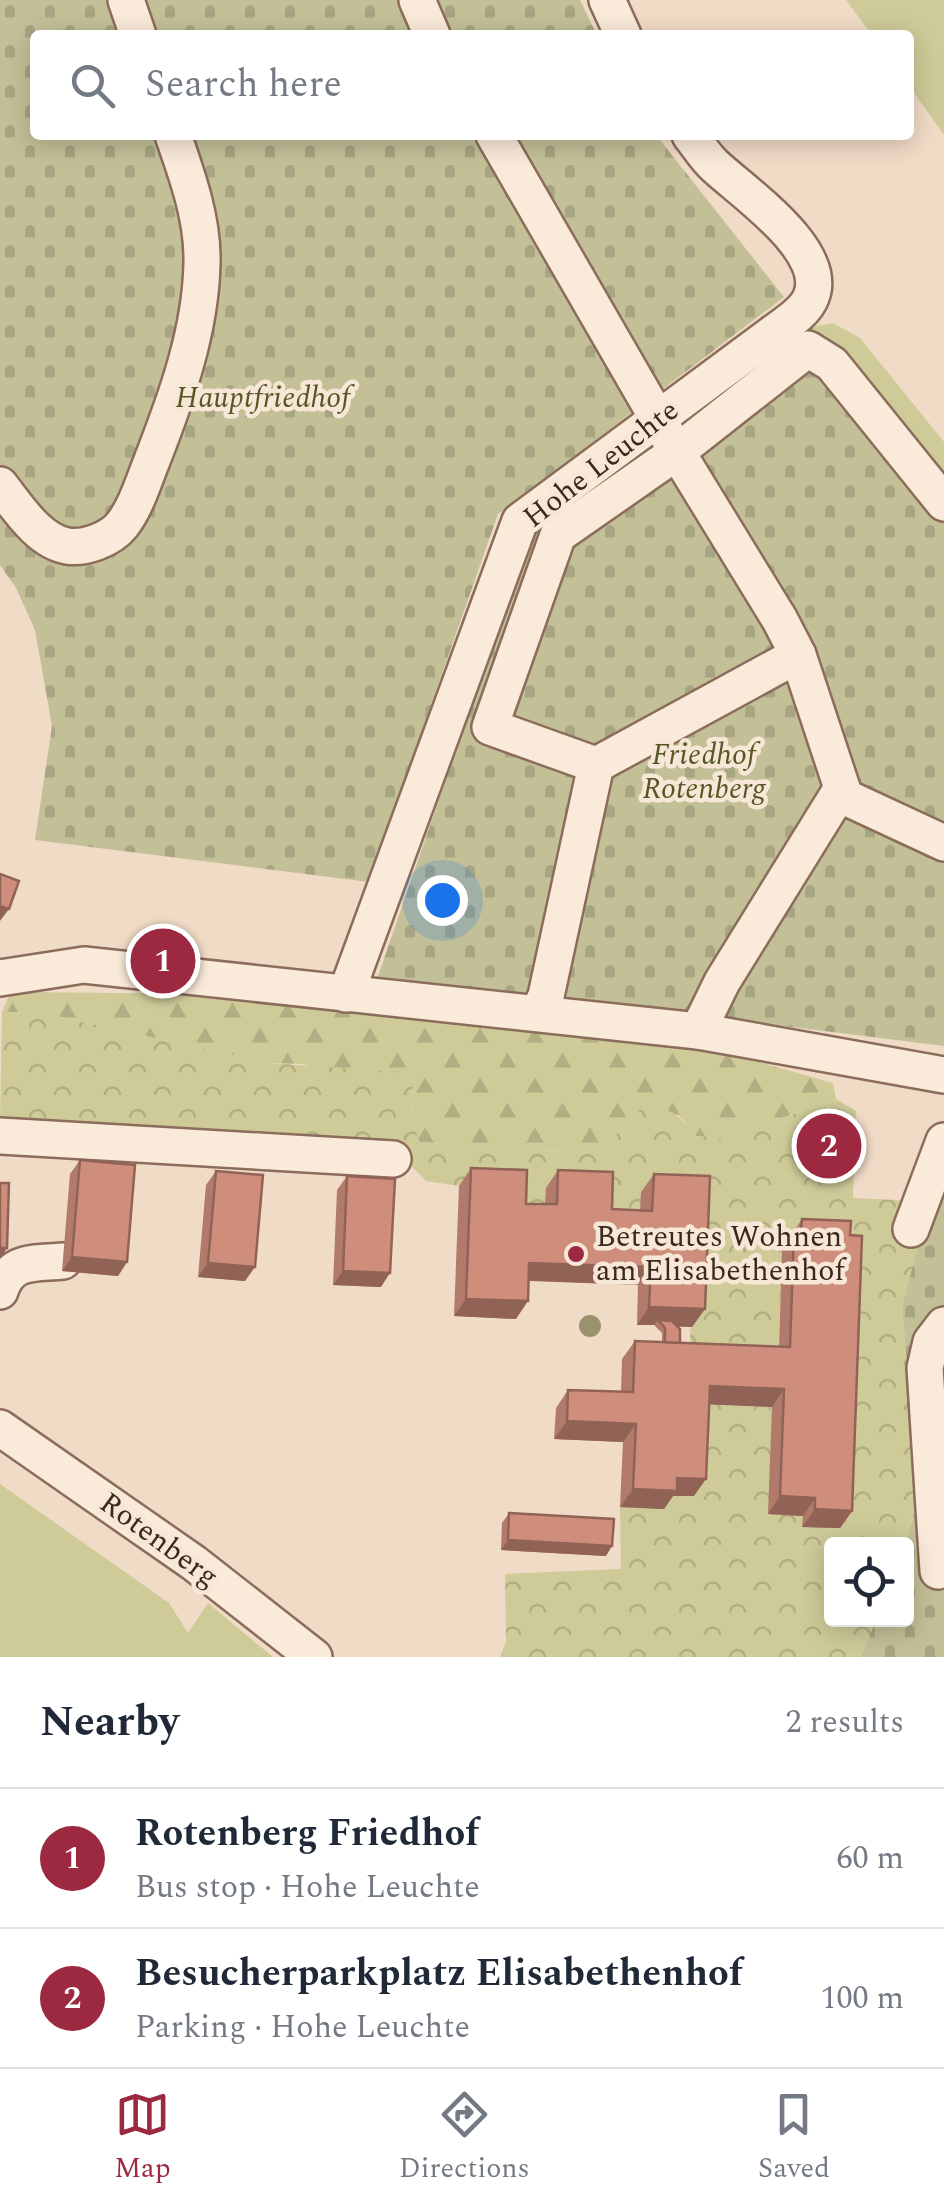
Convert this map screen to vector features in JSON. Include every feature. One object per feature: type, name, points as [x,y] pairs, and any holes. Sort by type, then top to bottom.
[{"type":"street","points":[[126,0],[136,30]]},
{"type":"street","points":[[417,0],[430,30]]},
{"type":"street","points":[[607,0],[621,30]]},
{"type":"street","points":[[0,485],[39,531],[67,546],[104,541],[122,527],[137,499],[170,414],[196,322],[200,291],[202,259],[191,188],[175,140]]},
{"type":"street","points":[[497,140],[677,452],[770,602],[798,655],[845,798],[944,844]]},
{"type":"street","name":"Hohe Leuchte","points":[[346,994],[520,521],[806,307],[815,283],[811,264],[795,240],[744,188],[712,164],[694,140]]},
{"type":"street","points":[[798,655],[596,765],[490,727],[558,535],[677,452],[808,349],[832,364],[944,502]]},
{"type":"street","points":[[538,1013],[546,996],[596,765]]},
{"type":"street","points":[[698,1032],[722,982],[842,788]]},
{"type":"street","points":[[0,978],[84,966],[698,1032],[944,1075]]},
{"type":"street","points":[[0,1136],[393,1159]]},
{"type":"street","points":[[910,1229],[944,1141]]},
{"type":"street","points":[[0,1291],[17,1266],[63,1261]]},
{"type":"street","points":[[0,1314],[1,1322]]},
{"type":"street","points":[[938,1571],[925,1368],[930,1342],[944,1325]]},
{"type":"street","name":"Rotenberg","points":[[0,1428],[194,1564],[314,1657]]},
{"type":"green space","name":"Hauptfriedhof","points":[[0,0],[580,0],[595,30],[30,30],[30,140],[660,140],[784,297],[498,514],[369,882],[35,840],[52,726],[35,630],[16,588],[0,565]]},
{"type":"green space","points":[[846,0],[944,0],[944,135],[914,93],[914,30],[868,30]]},
{"type":"green space","points":[[833,323],[860,338],[944,442],[944,475],[870,382],[810,327]]},
{"type":"green space","name":"Friedhof Rotenberg","points":[[810,327],[870,382],[944,475],[944,1046],[546,996],[376,982],[529,538]]},
{"type":"green space","points":[[11,992],[214,994],[712,1049],[833,1083],[836,1099],[722,1139],[696,1136],[679,1115],[639,1110],[602,1150],[533,1152],[419,1142],[411,1118],[413,1088],[302,1064],[267,1063],[42,1013],[2,1012]]},
{"type":"green space","points":[[2,1012],[42,1013],[267,1063],[406,1072],[413,1088],[411,1118],[420,1142],[533,1152],[602,1150],[639,1110],[666,1110],[678,1116],[696,1136],[722,1139],[836,1099],[856,1111],[853,1198],[896,1200],[928,1207],[902,1306],[918,1500],[907,1537],[824,1537],[824,1627],[873,1627],[861,1657],[500,1657],[506,1642],[505,1574],[621,1569],[620,1507],[664,1508],[697,1404],[772,1407],[803,1516],[802,1526],[839,1528],[789,1250],[782,1250],[778,1365],[689,1363],[697,1194],[640,1229],[544,1222],[459,1186],[426,1181],[390,1144],[0,1123]]},
{"type":"green space","points":[[944,1178],[944,1657],[861,1657],[873,1627],[914,1627],[914,1537],[907,1537],[918,1500],[902,1306],[928,1207]]},
{"type":"green space","points":[[0,1484],[169,1603],[188,1633],[208,1603],[273,1657],[0,1657]]},
{"type":"building","points":[[0,874],[19,881],[9,909],[0,906]]},
{"type":"building","points":[[80,1160],[135,1165],[127,1262],[72,1257]]},
{"type":"building","name":"Betreutes Wohnen am Elisabethenhof","points":[[471,1168],[527,1170],[526,1204],[557,1204],[558,1170],[613,1172],[612,1209],[652,1211],[654,1174],[710,1176],[705,1309],[649,1307],[651,1267],[529,1263],[528,1301],[466,1299]]},
{"type":"building","points":[[216,1171],[263,1175],[255,1267],[208,1263]]},
{"type":"building","points":[[347,1176],[395,1179],[390,1273],[343,1271]]},
{"type":"building","points":[[0,1183],[9,1183],[7,1248],[0,1248]]},
{"type":"building","points":[[802,1219],[851,1221],[850,1235],[862,1236],[852,1511],[815,1509],[815,1498],[780,1496],[784,1389],[710,1386],[706,1479],[677,1478],[677,1491],[633,1489],[636,1424],[567,1421],[568,1390],[633,1392],[635,1341],[790,1347],[794,1232],[801,1232]]},
{"type":"building","points":[[658,1320],[672,1321],[680,1329],[680,1343],[665,1342],[665,1328]]},
{"type":"building","points":[[509,1513],[614,1519],[612,1546],[508,1540]]},
{"type":"place","name":"Rotenberg Friedhof","points":[[163,961]]},
{"type":"place","name":"Besucherparkplatz Elisabethenhof","points":[[829,1146]]},
{"type":"place","name":"Betreutes Wohnen am Elisabethenhof","points":[[576,1254]]}]
